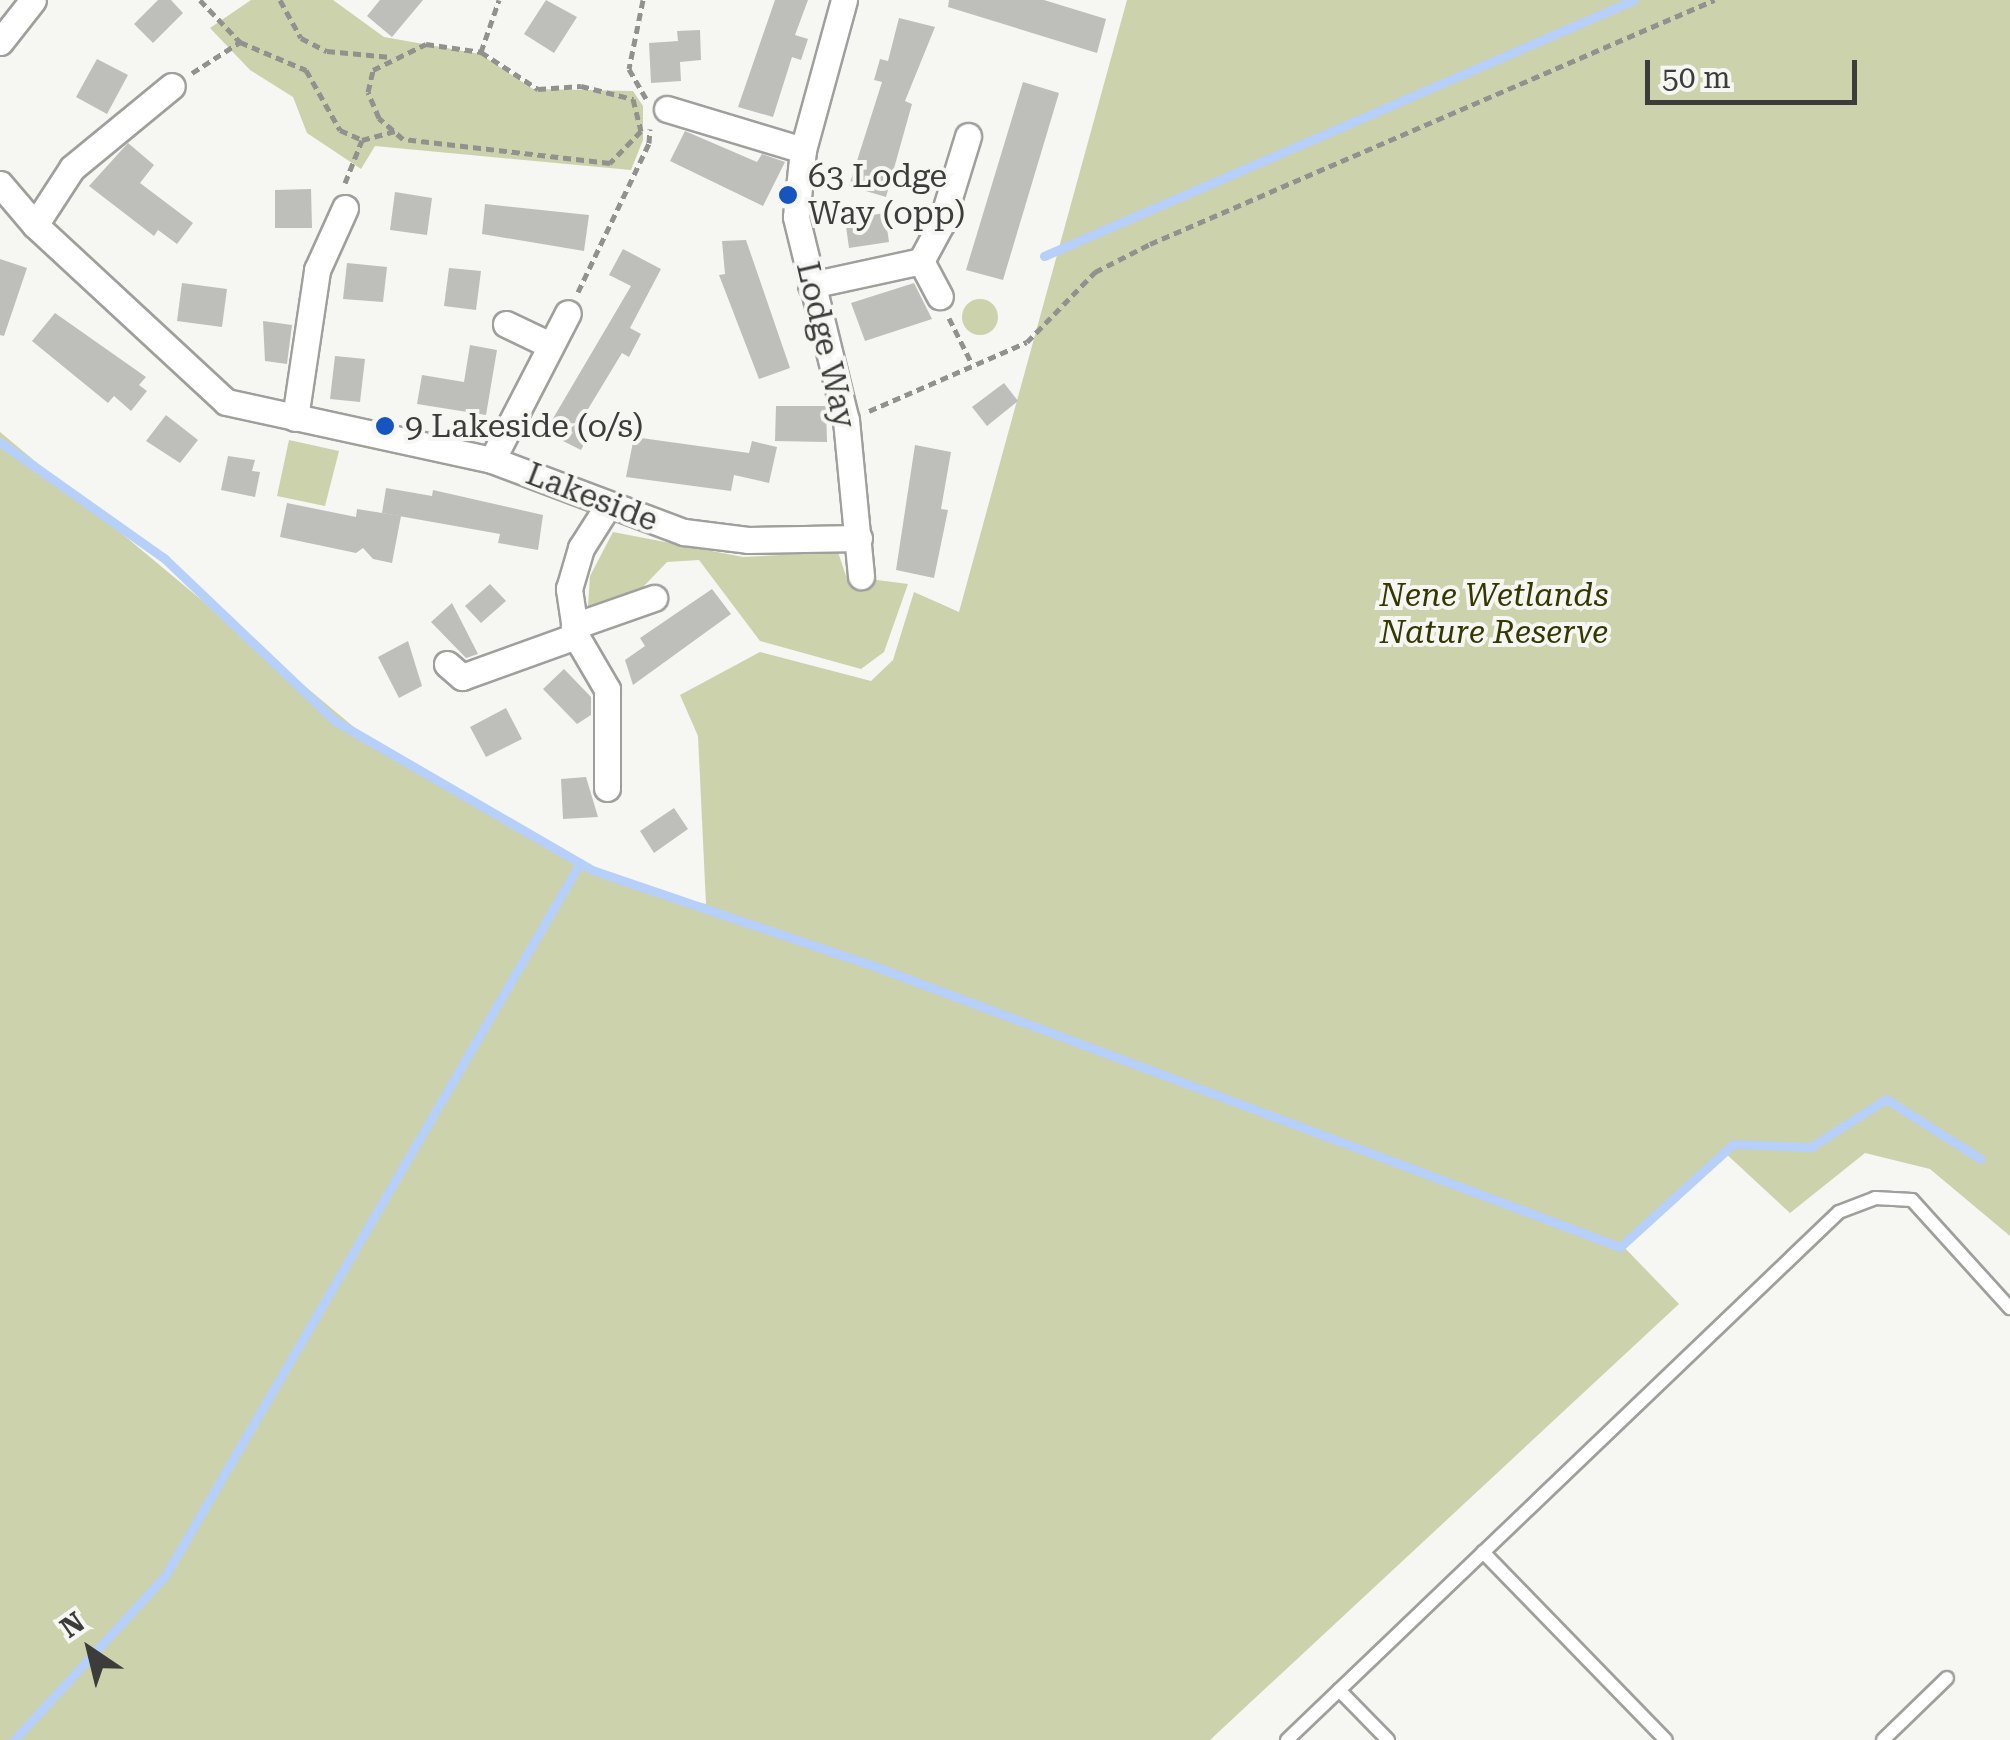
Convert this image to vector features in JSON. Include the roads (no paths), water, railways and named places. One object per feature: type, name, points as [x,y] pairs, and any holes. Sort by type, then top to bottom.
[{"type":"street","points":[[0,42],[33,0]]},
{"type":"street","name":"Lodge Way","points":[[844,0],[803,150],[796,217],[846,420],[861,576]]},
{"type":"street","points":[[34,225],[72,168],[172,86]]},
{"type":"street","points":[[668,109],[803,150]]},
{"type":"street","points":[[811,285],[921,261],[941,224],[968,136]]},
{"type":"street","name":"Lakeside","points":[[0,184],[34,225],[226,402],[492,460],[556,479],[607,506],[684,532],[748,540],[859,538]]},
{"type":"street","points":[[295,418],[318,270],[346,208]]},
{"type":"street","points":[[921,261],[940,296]]},
{"type":"street","points":[[492,460],[568,312]]},
{"type":"street","points":[[506,324],[550,345]]},
{"type":"street","points":[[606,788],[607,689],[575,631],[572,570],[607,506]]},
{"type":"street","points":[[447,664],[462,677],[654,598]]},
{"type":"lane","points":[[1286,1740],[1839,1212],[1875,1198],[1912,1200],[2010,1308]]},
{"type":"lane","points":[[1483,1552],[1666,1740]]},
{"type":"lane","points":[[1883,1740],[1946,1678]]},
{"type":"lane","points":[[1339,1690],[1388,1740]]},
{"type":"waterway","points":[[1044,256],[1634,0]]},
{"type":"waterway","points":[[0,442],[165,559],[335,721],[592,870],[874,966],[1620,1247],[1733,1144],[1811,1147],[1886,1099],[1981,1159]]},
{"type":"waterway","points":[[14,1740],[165,1576],[580,863]]},
{"type":"place","name":"63 Lodge Way (opp)","points":[[788,195]]},
{"type":"place","name":"9 Lakeside (o/s)","points":[[385,426]]},
{"type":"park label","name":"Nene Wetlands Nature Reserve","points":[[1494,614]]}]
